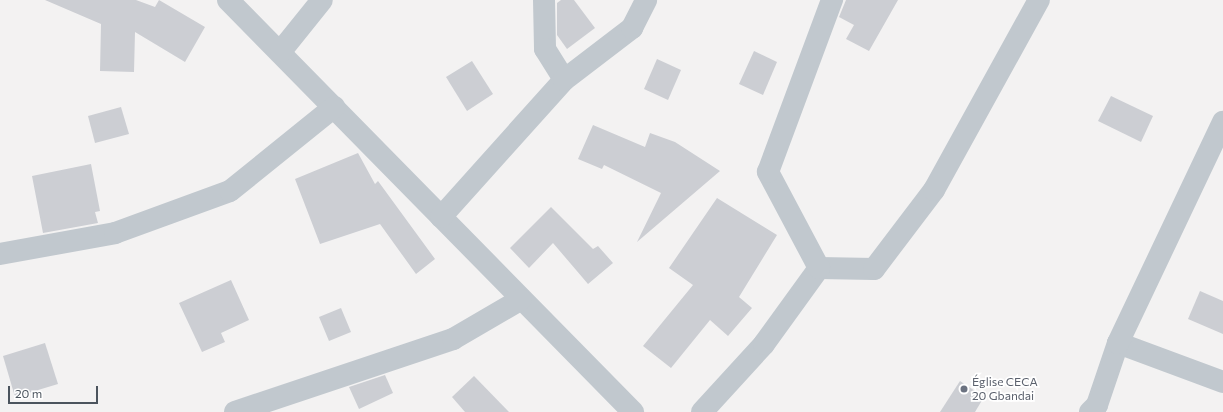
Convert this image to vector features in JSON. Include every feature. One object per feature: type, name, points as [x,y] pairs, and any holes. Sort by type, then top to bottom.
[{"type":"street","points":[[228,0],[280,51],[520,300],[633,412]]},
{"type":"street","points":[[280,51],[322,0]]},
{"type":"street","points":[[544,0],[545,49],[564,80]]},
{"type":"street","points":[[441,217],[564,80],[632,28],[646,0]]},
{"type":"street","points":[[819,268],[768,172],[832,0]]},
{"type":"street","points":[[819,268],[874,269],[934,190],[1039,0]]},
{"type":"street","points":[[0,254],[115,233],[230,191],[334,107]]},
{"type":"street","points":[[1090,412],[1097,405],[1118,343],[1223,122]]},
{"type":"street","points":[[702,412],[764,344],[819,268]]},
{"type":"street","points":[[234,412],[453,339],[520,300]]},
{"type":"street","points":[[1118,343],[1223,382]]},
{"type":"building","points":[[45,0],[136,0],[155,7],[159,0],[205,27],[185,62],[135,32],[134,72],[100,71],[101,24]]},
{"type":"building","points":[[561,0],[574,0],[595,28],[567,49],[557,35],[557,3]]},
{"type":"building","points":[[846,0],[898,0],[869,51],[846,39],[854,25],[839,17]]},
{"type":"building","points":[[754,51],[777,62],[763,95],[739,84]]},
{"type":"building","points":[[657,59],[681,70],[668,100],[644,89]]},
{"type":"building","points":[[472,61],[493,94],[467,111],[446,77]]},
{"type":"building","points":[[1111,96],[1153,116],[1141,142],[1098,121]]},
{"type":"building","points":[[121,107],[129,134],[95,143],[88,116]]},
{"type":"building","points":[[593,125],[645,147],[650,133],[675,142],[720,171],[637,242],[661,193],[604,165],[602,169],[578,159]]},
{"type":"building","points":[[358,153],[375,184],[378,181],[435,259],[416,274],[380,224],[320,244],[295,179]]},
{"type":"building","points":[[91,164],[100,211],[95,212],[98,223],[43,233],[32,176]]},
{"type":"building","points":[[717,198],[777,235],[739,297],[752,308],[728,336],[710,320],[671,368],[643,346],[693,285],[669,268]]},
{"type":"building","points":[[551,207],[593,249],[598,246],[613,263],[588,284],[553,243],[529,268],[510,248]]},
{"type":"building","points":[[231,280],[249,320],[221,333],[225,342],[202,352],[179,303]]},
{"type":"building","points":[[1200,291],[1223,301],[1223,334],[1188,319]]},
{"type":"building","points":[[341,308],[351,332],[329,341],[319,317]]},
{"type":"building","points":[[45,343],[58,384],[15,397],[3,356]]},
{"type":"building","points":[[385,375],[393,393],[359,409],[349,387]]},
{"type":"building","points":[[474,376],[509,412],[465,412],[452,397]]},
{"type":"building","name":"Église CECA 20 Gbandai","points":[[960,381],[984,397],[975,412],[940,412]]},
{"type":"place","name":"Église CECA 20 Gbandai","points":[[964,389]]}]
